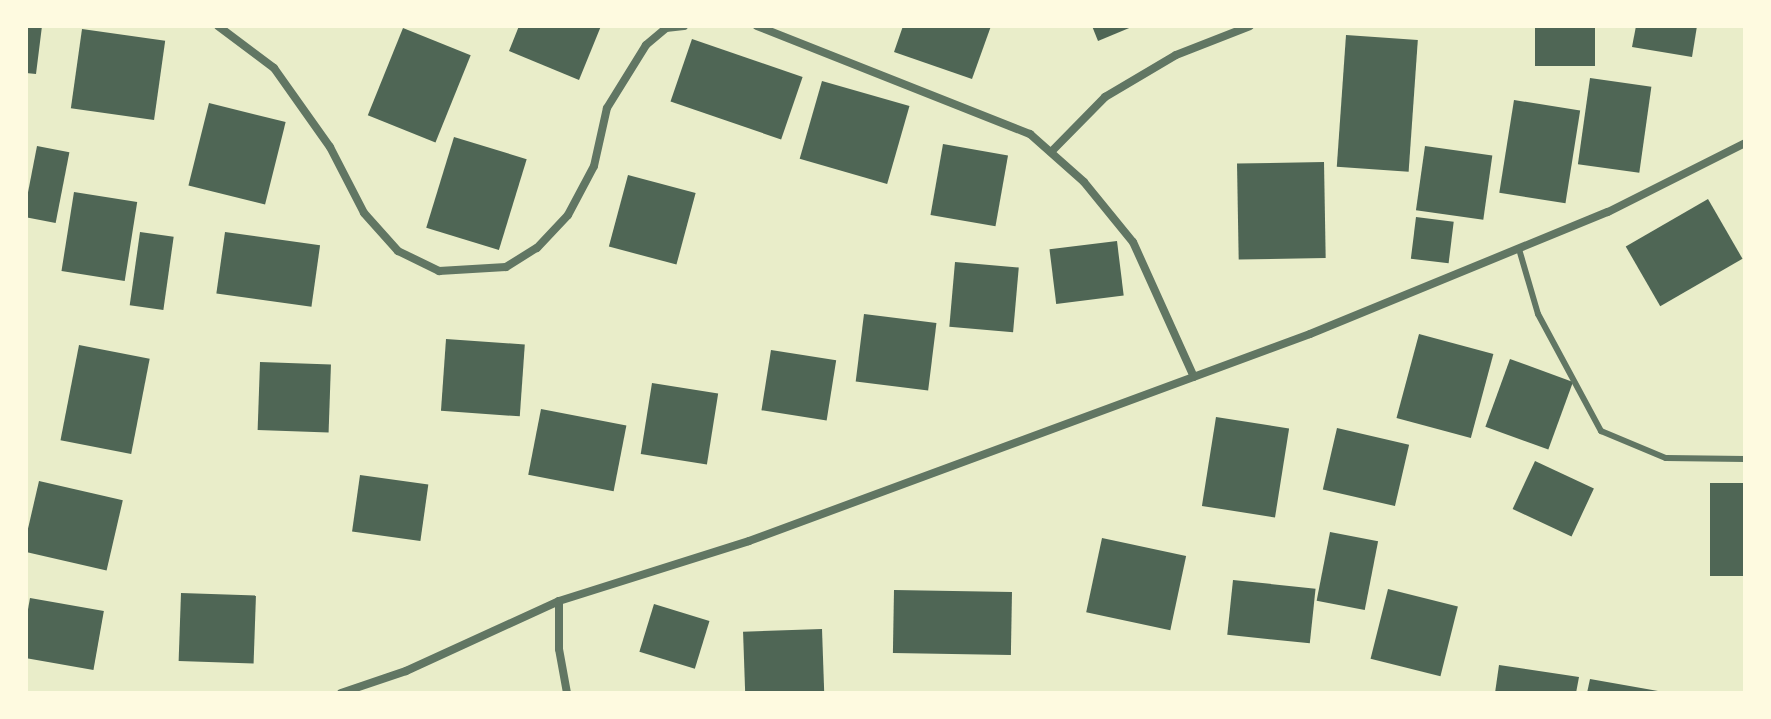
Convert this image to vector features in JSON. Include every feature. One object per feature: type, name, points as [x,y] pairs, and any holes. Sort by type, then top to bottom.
[{"type":"street","points":[[218,26],[274,68],[330,147],[364,213],[398,251],[439,271],[506,267],[537,248],[568,215],[594,166],[607,108],[646,45],[666,28],[684,26]]},
{"type":"street","points":[[757,26],[1030,134],[1084,182],[1133,242],[1194,377]]},
{"type":"street","points":[[1051,152],[1105,97],[1176,55],[1250,26]]},
{"type":"street","points":[[341,693],[406,671],[559,601],[749,541],[1194,377],[1608,212],[1745,143]]},
{"type":"street","points":[[559,601],[559,649],[567,693]]},
{"type":"lane","points":[[1519,249],[1538,314],[1601,431],[1666,458],[1745,459]]},
{"type":"building","points":[[26,26],[42,26],[36,74],[26,73]]},
{"type":"building","points":[[519,26],[601,26],[579,80],[509,51]]},
{"type":"building","points":[[903,26],[991,26],[972,79],[894,52]]},
{"type":"building","points":[[1092,26],[1134,26],[1098,41]]},
{"type":"building","points":[[1535,26],[1595,26],[1595,66],[1535,66]]},
{"type":"building","points":[[1636,26],[1697,26],[1692,57],[1632,47]]},
{"type":"building","points":[[403,28],[471,55],[435,143],[368,115]]},
{"type":"building","points":[[82,29],[165,41],[154,120],[71,108]]},
{"type":"building","points":[[1346,35],[1418,40],[1409,172],[1337,167]]},
{"type":"building","points":[[692,39],[803,77],[781,139],[671,101]]},
{"type":"building","points":[[1590,78],[1651,87],[1639,173],[1578,164]]},
{"type":"building","points":[[822,81],[909,106],[887,184],[800,159]]},
{"type":"building","points":[[1514,100],[1580,110],[1565,203],[1499,193]]},
{"type":"building","points":[[209,103],[286,122],[265,205],[188,185]]},
{"type":"building","points":[[454,137],[527,159],[499,250],[426,228]]},
{"type":"building","points":[[943,144],[1008,155],[995,226],[930,215]]},
{"type":"building","points":[[37,146],[69,152],[56,223],[26,217]]},
{"type":"building","points":[[1425,146],[1492,155],[1483,220],[1416,210]]},
{"type":"building","points":[[1324,162],[1326,258],[1239,260],[1237,164]]},
{"type":"building","points":[[628,175],[696,193],[676,265],[609,246]]},
{"type":"building","points":[[74,192],[137,202],[125,281],[61,271]]},
{"type":"building","points":[[1708,199],[1742,259],[1660,306],[1626,246]]},
{"type":"building","points":[[1416,217],[1454,222],[1449,263],[1411,259]]},
{"type":"building","points":[[140,232],[174,237],[163,310],[130,305]]},
{"type":"building","points":[[225,232],[320,245],[311,307],[216,293]]},
{"type":"building","points":[[1117,241],[1124,296],[1056,304],[1050,249]]},
{"type":"building","points":[[955,262],[1019,268],[1013,332],[949,327]]},
{"type":"building","points":[[864,314],[936,323],[928,390],[856,381]]},
{"type":"building","points":[[1419,334],[1493,354],[1471,438],[1396,418]]},
{"type":"building","points":[[446,339],[525,345],[520,416],[441,411]]},
{"type":"building","points":[[79,345],[150,359],[131,454],[60,440]]},
{"type":"building","points":[[771,350],[836,360],[827,421],[761,410]]},
{"type":"building","points":[[1510,359],[1573,382],[1548,450],[1485,427]]},
{"type":"building","points":[[260,362],[331,364],[329,432],[258,430]]},
{"type":"building","points":[[652,383],[718,393],[707,465],[641,454]]},
{"type":"building","points":[[541,409],[626,426],[614,491],[528,475]]},
{"type":"building","points":[[1216,417],[1289,429],[1275,517],[1202,506]]},
{"type":"building","points":[[1337,428],[1409,445],[1395,506],[1323,489]]},
{"type":"building","points":[[1535,461],[1594,488],[1572,537],[1513,509]]},
{"type":"building","points":[[360,475],[428,485],[420,541],[352,531]]},
{"type":"building","points":[[39,481],[123,500],[107,571],[26,552],[26,537]]},
{"type":"building","points":[[1710,483],[1745,483],[1745,576],[1710,576]]},
{"type":"building","points":[[1330,532],[1378,541],[1365,610],[1317,601]]},
{"type":"building","points":[[1102,538],[1186,556],[1170,630],[1086,612]]},
{"type":"building","points":[[1233,580],[1316,589],[1310,643],[1227,635]]},
{"type":"building","points":[[1388,589],[1458,606],[1440,676],[1371,659]]},
{"type":"building","points":[[894,590],[1012,592],[1011,655],[893,653]]},
{"type":"building","points":[[181,593],[256,596],[254,664],[179,661]]},
{"type":"building","points":[[30,598],[104,611],[93,670],[26,658],[26,621]]},
{"type":"building","points":[[654,604],[709,621],[695,669],[639,652]]},
{"type":"building","points":[[822,629],[824,693],[745,693],[743,632]]},
{"type":"building","points":[[1499,665],[1579,677],[1576,693],[1495,693]]},
{"type":"building","points":[[1590,679],[1658,691],[1658,693],[1587,693]]}]
